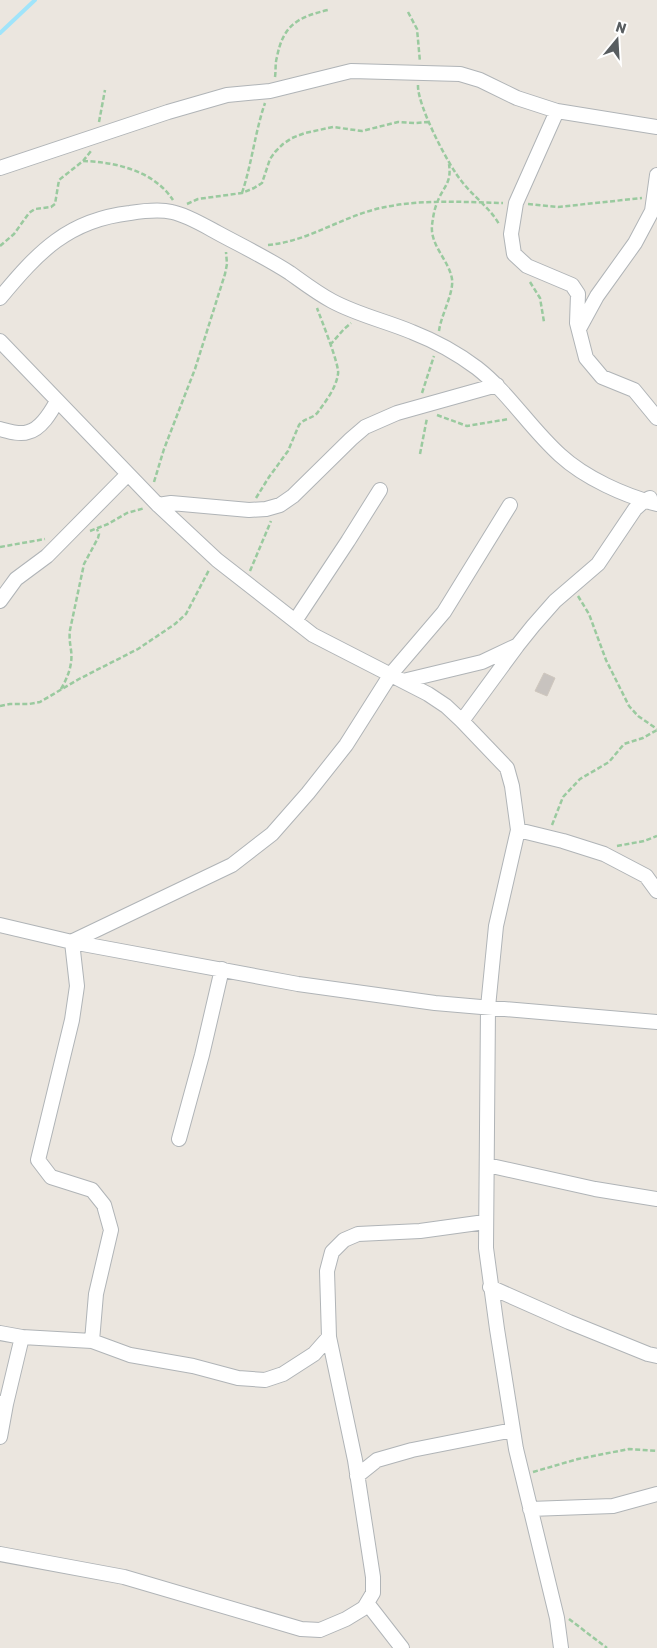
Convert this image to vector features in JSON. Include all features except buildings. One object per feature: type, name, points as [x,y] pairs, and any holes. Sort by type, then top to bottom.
[{"type":"street","points":[[0,168],[168,112],[227,95],[270,90],[351,71],[460,74],[480,80],[517,98],[557,111],[657,127]]},
{"type":"street","points":[[557,111],[516,203],[511,234],[514,254],[527,266],[572,285],[578,294],[577,323],[586,358],[602,377],[634,390],[657,418]]},
{"type":"street","points":[[578,329],[597,296],[635,243],[652,211],[657,175]]},
{"type":"street","points":[[0,298],[30,263],[50,245],[72,230],[93,220],[119,214],[149,210],[176,210],[290,273],[333,302],[362,315],[414,332],[438,343],[471,364],[497,385],[560,455],[581,472],[604,484],[650,502]]},
{"type":"street","points":[[0,341],[154,501],[217,560],[295,622],[329,644],[428,694],[462,722],[507,768],[512,786],[518,830],[496,926],[488,1007],[486,1248],[490,1287],[513,1430],[558,1625],[561,1648]]},
{"type":"street","points":[[154,501],[249,510],[280,506],[293,496],[365,427],[398,413],[421,409],[497,385]]},
{"type":"street","points":[[0,429],[9,432],[28,432],[49,416],[57,401]]},
{"type":"street","points":[[0,601],[16,579],[47,556],[128,474]]},
{"type":"street","points":[[295,622],[380,490]]},
{"type":"street","points":[[462,722],[517,646],[554,600],[598,564],[635,509],[650,502],[657,494]]},
{"type":"street","points":[[72,942],[232,865],[272,834],[308,794],[397,677],[444,612],[510,505]]},
{"type":"street","points":[[397,677],[482,662],[517,646]]},
{"type":"street","points":[[518,830],[547,836],[593,850],[646,876],[657,891]]},
{"type":"street","points":[[0,925],[72,942],[298,984],[415,1001],[657,1022]]},
{"type":"street","points":[[72,942],[77,986],[72,1020],[38,1160],[51,1177],[92,1190],[104,1205],[111,1230],[96,1294],[92,1341]]},
{"type":"street","points":[[178,1139],[202,1055],[222,970]]},
{"type":"street","points":[[487,1165],[595,1189],[657,1199]]},
{"type":"street","points":[[0,1554],[124,1576],[300,1629],[320,1630],[364,1608],[373,1593],[374,1577],[330,1337],[327,1271],[332,1252],[344,1240],[358,1234],[420,1231],[485,1222]]},
{"type":"street","points":[[490,1287],[569,1322],[657,1356]]},
{"type":"street","points":[[0,1333],[22,1337],[92,1341],[130,1354],[193,1366],[238,1378],[265,1380],[283,1374],[314,1354],[330,1337]]},
{"type":"street","points":[[0,1437],[3,1403],[22,1337]]},
{"type":"street","points":[[357,1476],[377,1460],[412,1450],[513,1430]]},
{"type":"street","points":[[530,1509],[613,1506],[657,1494]]},
{"type":"street","points":[[368,1603],[402,1648]]},
{"type":"path","points":[[408,12],[418,37],[420,58],[418,88],[428,122],[448,161],[463,184],[480,202]]},
{"type":"path","points":[[0,246],[14,234],[29,213],[36,208],[51,207],[55,204],[59,180],[83,161],[94,147],[105,90]]},
{"type":"path","points":[[83,161],[118,164],[148,177],[170,195],[176,210],[198,199],[242,193],[254,188],[262,183],[270,159],[276,152],[288,141],[305,133],[333,127],[362,131],[398,122],[428,122]]},
{"type":"path","points":[[420,454],[421,409],[438,343],[439,327],[452,280],[449,269],[432,234],[437,202],[450,177],[448,161]]},
{"type":"path","points":[[244,247],[295,241],[367,212],[400,205],[437,202],[480,202],[558,207],[654,196]]},
{"type":"path","points":[[154,501],[157,470],[189,386],[225,274],[226,255],[218,232]]},
{"type":"path","points":[[249,510],[262,487],[288,451],[299,425],[301,422],[317,414],[334,386],[338,374],[339,367],[308,286]]},
{"type":"path","points":[[330,345],[344,329],[362,315]]},
{"type":"path","points":[[421,409],[467,426],[524,415]]},
{"type":"path","points":[[246,582],[266,532],[280,506]]},
{"type":"path","points":[[60,690],[70,669],[70,630],[84,564],[98,538],[97,529]]},
{"type":"path","points":[[0,706],[40,702],[138,649],[175,624],[186,614],[206,573],[217,560]]},
{"type":"path","points":[[547,836],[563,797],[573,785],[609,762],[624,744],[643,738],[657,730],[638,716],[629,706],[606,660],[589,614],[572,586]]},
{"type":"path","points":[[593,850],[644,841],[657,836]]},
{"type":"path","points":[[522,1475],[578,1459],[629,1449],[657,1451]]},
{"type":"path","points":[[564,1615],[607,1648]]},
{"type":"waterway","points":[[0,33],[35,0]]}]
